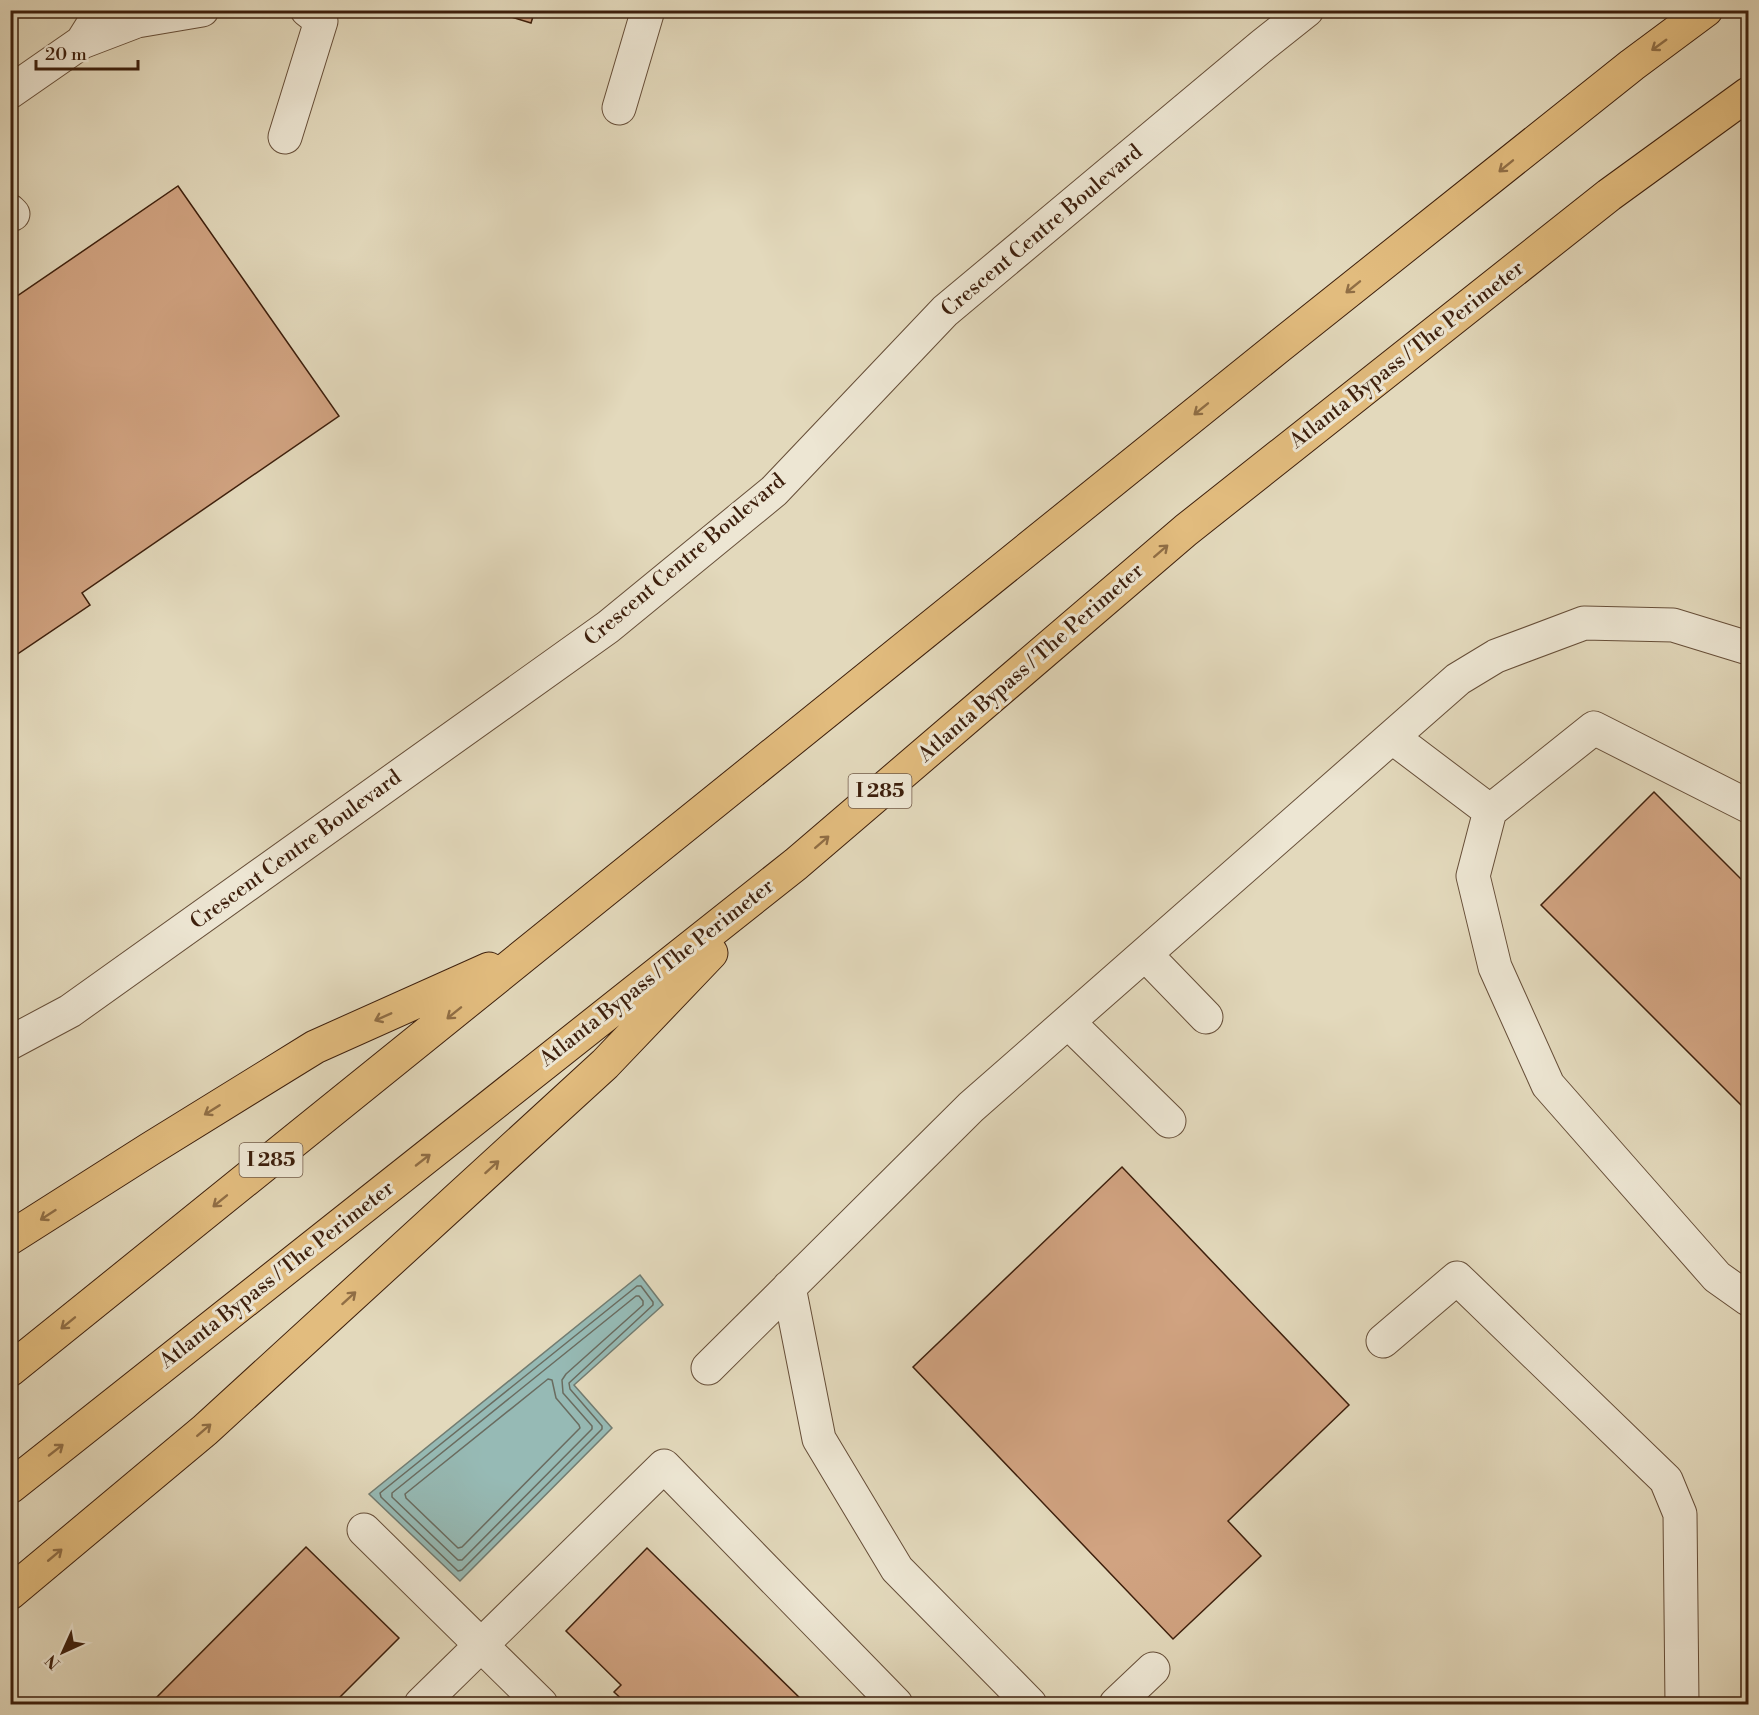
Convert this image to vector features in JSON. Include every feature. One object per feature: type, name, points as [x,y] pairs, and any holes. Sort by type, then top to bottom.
[{"type":"highway","name":"I 285","points":[[10,1370],[1277,348],[1632,65],[1706,10]]},
{"type":"highway","name":"Atlanta Bypass / The Perimeter","points":[[10,1487],[796,864],[1186,530],[1609,195],[1749,94]]},
{"type":"highway","points":[[10,1593],[205,1430],[605,1064],[796,864]]},
{"type":"highway","points":[[10,1238],[315,1047],[532,950]]},
{"type":"street","points":[[82,42],[102,10]]},
{"type":"street","points":[[10,92],[82,42],[137,21],[202,10]]},
{"type":"street","points":[[285,137],[321,21],[307,10]]},
{"type":"street","points":[[620,108],[648,10]]},
{"type":"street","name":"Crescent Centre Boulevard","points":[[10,1043],[70,1011],[608,627],[774,491],[945,311],[1307,10]]},
{"type":"street","points":[[708,1368],[971,1107],[1458,679],[1496,656],[1584,623],[1673,625],[1749,648]]},
{"type":"street","points":[[1749,806],[1594,728],[1490,811],[1473,876],[1495,967],[1548,1085],[1717,1277],[1749,1299]]},
{"type":"street","points":[[1392,737],[1490,811]]},
{"type":"street","points":[[1145,954],[1206,1017]]},
{"type":"street","points":[[1068,1022],[1169,1121]]},
{"type":"street","points":[[1383,1341],[1457,1278],[1666,1480],[1680,1514],[1682,1704]]},
{"type":"street","points":[[789,1287],[819,1439],[897,1569],[1030,1704]]},
{"type":"street","points":[[421,1704],[664,1466],[897,1704]]},
{"type":"street","points":[[364,1530],[541,1704]]},
{"type":"street","points":[[1116,1704],[1153,1669]]},
{"type":"water","points":[[640,1275],[663,1305],[574,1385],[612,1428],[460,1581],[369,1494]]},
{"type":"building","points":[[488,10],[535,10],[531,23]]},
{"type":"building","points":[[178,186],[339,416],[82,593],[90,605],[10,659],[10,301]]},
{"type":"building","points":[[1654,792],[1748,886],[1748,1112],[1541,905]]},
{"type":"building","points":[[1122,1167],[1349,1405],[1228,1521],[1261,1556],[1173,1639],[913,1367]]},
{"type":"building","points":[[306,1547],[399,1638],[333,1704],[150,1704]]},
{"type":"building","points":[[647,1548],[806,1704],[627,1704],[614,1692],[621,1685],[566,1631]]}]
